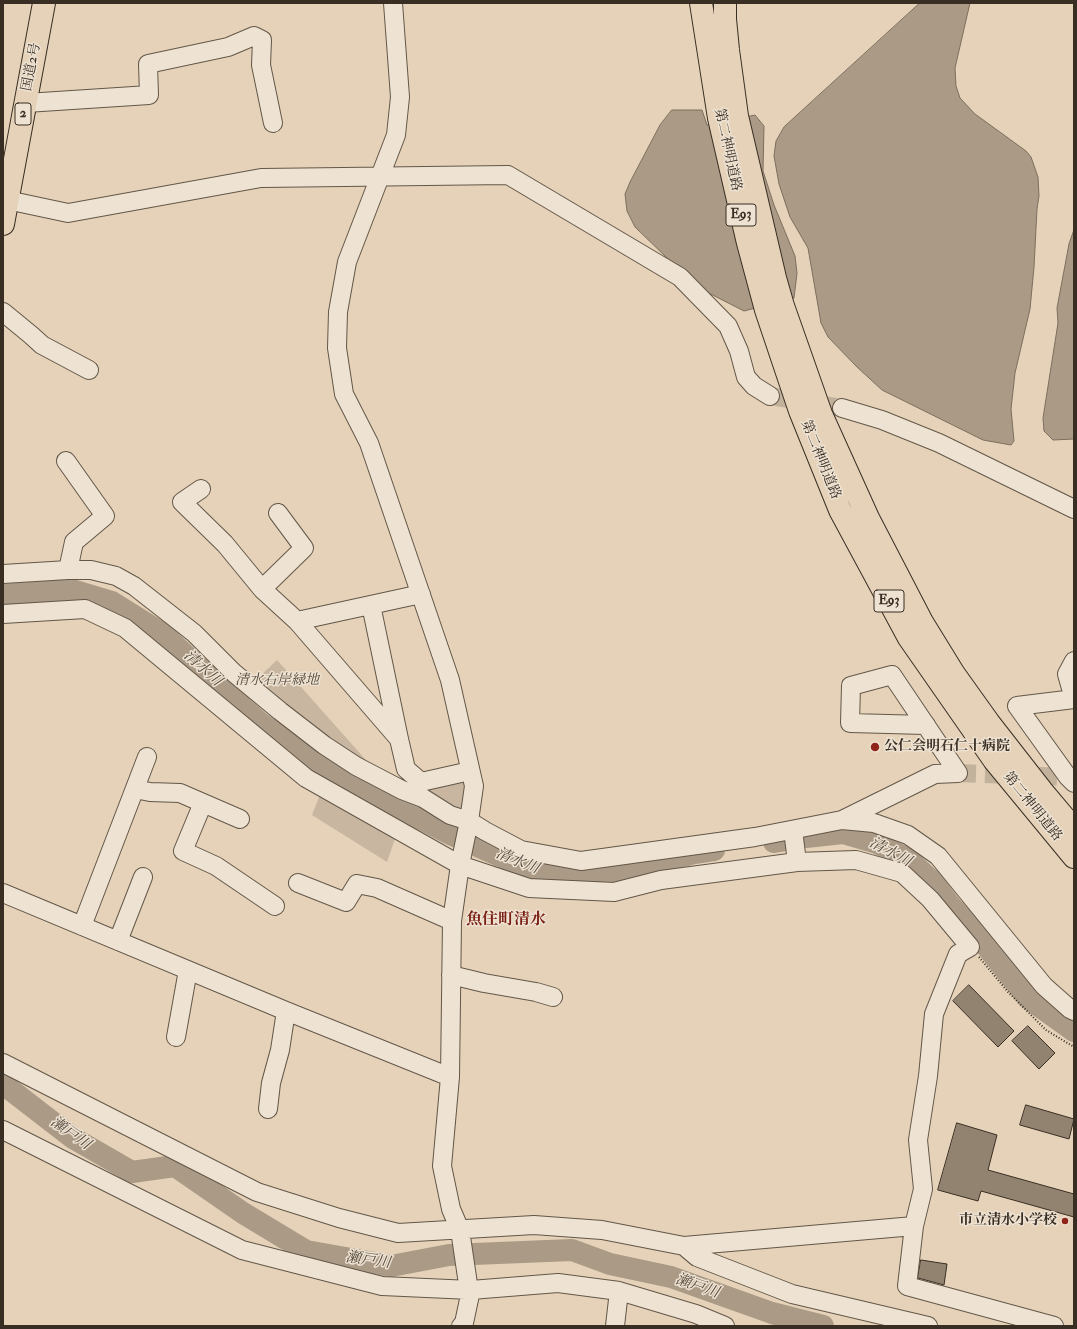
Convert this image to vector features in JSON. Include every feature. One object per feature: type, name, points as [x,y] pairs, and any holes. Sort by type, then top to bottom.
[{"type":"highway","name":"国道2号","points":[[3,224],[44,3]]},
{"type":"highway","name":"第二神明道路","points":[[701,3],[728,117],[748,243],[774,308],[821,414],[868,518],[922,622],[954,674],[989,723],[1074,829]]},
{"type":"highway","name":"第二神明道路","points":[[725,3],[728,50],[728,117]]},
{"type":"highway","name":"第二神明道路","points":[[774,308],[800,411],[840,510],[909,638],[994,760],[1074,857]]},
{"type":"street","points":[[393,3],[400,97],[396,135],[347,262],[338,312],[337,348],[344,394],[369,443],[450,680],[474,786],[452,921],[450,1077],[442,1166],[451,1209],[461,1233],[469,1287],[464,1323],[462,1326]]},
{"type":"street","points":[[26,103],[149,95],[148,64],[228,47],[254,36],[262,40],[261,65],[273,123]]},
{"type":"street","points":[[8,200],[68,213],[261,178],[381,175],[508,175],[680,277],[728,326],[739,351],[746,377],[754,386],[770,396]]},
{"type":"street","points":[[3,312],[42,345],[89,370]]},
{"type":"street","points":[[842,408],[882,420],[939,444],[1074,509]]},
{"type":"street","points":[[66,461],[105,516],[74,542],[68,570]]},
{"type":"street","points":[[201,489],[182,502],[225,544],[262,589],[297,621],[398,739]]},
{"type":"street","points":[[262,589],[304,548],[278,514]]},
{"type":"street","points":[[3,574],[91,570],[116,576],[134,586],[194,633],[240,678],[324,745],[356,766],[402,790],[423,798],[450,815],[469,821],[521,850],[581,861],[756,837],[842,820],[935,774],[958,773],[926,725]]},
{"type":"street","points":[[297,621],[421,594]]},
{"type":"street","points":[[371,605],[398,739],[406,769],[420,782],[470,771]]},
{"type":"street","points":[[3,614],[85,610],[125,628],[306,778],[460,866],[529,888],[614,892],[661,880],[797,862],[856,860],[902,873],[930,899],[970,947],[958,954],[934,1014],[928,1076],[918,1140],[923,1189],[914,1226],[907,1286],[1043,1324]]},
{"type":"street","points":[[1072,777],[1017,706],[1074,699],[1067,674],[1074,661]]},
{"type":"street","points":[[82,926],[147,757]]},
{"type":"street","points":[[135,789],[150,792],[180,793],[240,819]]},
{"type":"street","points":[[203,803],[183,851],[216,866],[275,906]]},
{"type":"street","points":[[842,820],[874,823],[908,835],[938,856],[1044,986],[1074,1011]]},
{"type":"street","points":[[793,830],[797,862]]},
{"type":"street","points":[[118,941],[143,877]]},
{"type":"street","points":[[298,884],[346,902],[357,884],[377,888],[452,921]]},
{"type":"street","points":[[3,893],[286,1011],[450,1077]]},
{"type":"street","points":[[176,1037],[188,970]]},
{"type":"street","points":[[451,975],[484,983],[536,992],[553,997]]},
{"type":"street","points":[[268,1109],[270,1083],[280,1050],[286,1011]]},
{"type":"street","points":[[3,1063],[257,1192],[339,1218],[398,1232],[461,1233],[534,1225],[602,1230],[684,1246],[914,1226]]},
{"type":"street","points":[[3,1130],[242,1250],[382,1286],[469,1287],[558,1283],[619,1291],[696,1314],[726,1326]]},
{"type":"street","points":[[684,1246],[697,1257],[792,1294],[928,1326]]},
{"type":"street","points":[[615,1326],[619,1291]]},
{"type":"path","points":[[970,947],[1008,992],[1046,1030],[1074,1047]]},
{"type":"green space","name":"清水右岸緑地","points":[[277,660],[374,769],[320,735],[254,682]]},
{"type":"green space","points":[[463,779],[467,782],[465,816],[421,788]]},
{"type":"green space","points":[[321,792],[396,836],[387,862],[312,815]]},
{"type":"shaded area","points":[[920,3],[970,3],[955,68],[956,86],[960,98],[975,114],[1026,151],[1031,157],[1038,177],[1039,196],[1030,309],[1015,373],[1011,409],[1014,441],[1011,445],[983,440],[882,390],[828,337],[821,323],[808,248],[790,217],[779,184],[774,156],[776,141],[784,127]]},
{"type":"shaded area","points":[[672,110],[702,110],[707,125],[755,115],[764,126],[763,171],[774,205],[795,256],[797,273],[794,298],[744,311],[697,287],[635,227],[627,211],[625,194],[660,125]]},
{"type":"shaded area","points":[[1074,230],[1074,439],[1053,440],[1044,431],[1043,418],[1058,323],[1057,308],[1069,244]]},
{"type":"building","points":[[969,985],[1014,1031],[998,1047],[953,1001]]},
{"type":"building","points":[[1028,1026],[1055,1053],[1039,1069],[1012,1041]]},
{"type":"building","points":[[1026,1105],[1074,1119],[1069,1139],[1020,1125]]},
{"type":"building","points":[[957,1123],[997,1135],[988,1170],[1074,1194],[1074,1217],[981,1191],[978,1201],[938,1190]]},
{"type":"building","points":[[921,1260],[947,1264],[944,1285],[918,1278]]},
{"type":"waterway","name":"清水川","points":[[3,595],[72,590],[112,602],[163,634],[259,722],[297,749],[352,783],[448,833],[538,873],[609,875],[694,853],[714,850]]},
{"type":"waterway","name":"清水川","points":[[774,842],[843,833],[877,843],[909,860],[932,881],[950,905],[975,932],[1028,998],[1074,1031]]},
{"type":"waterway","name":"瀬戸川","points":[[3,1084],[73,1138],[132,1172],[175,1166],[243,1213],[306,1251],[391,1266],[449,1255],[572,1250],[610,1264],[671,1277],[772,1313],[823,1326]]},
{"type":"tunnel","points":[[770,396],[842,408]]},
{"type":"tunnel","points":[[958,773],[1068,777]]},
{"type":"place","name":"公仁会明石仁十病院","points":[[875,747]]},
{"type":"place","name":"市立清水小学校","points":[[1065,1221]]},
{"type":"district","name":"魚住町清水","points":[[506,921]]}]
